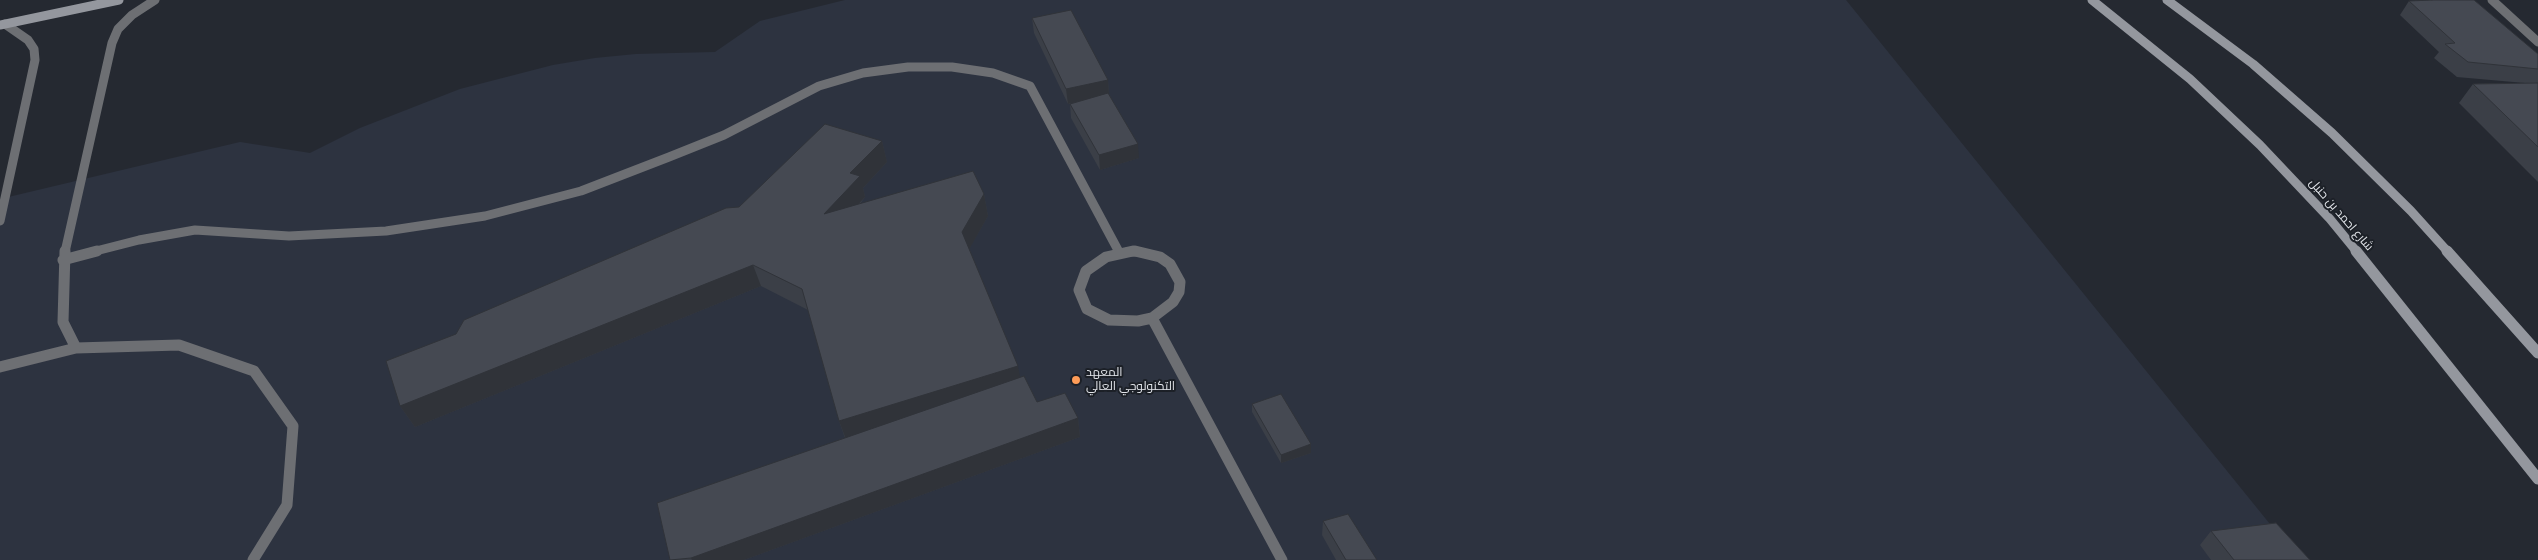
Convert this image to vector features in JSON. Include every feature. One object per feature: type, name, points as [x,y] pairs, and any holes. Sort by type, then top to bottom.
[{"type":"street","points":[[2,24],[118,0]]},
{"type":"street","points":[[76,348],[63,322],[64,260],[112,43],[118,29],[132,15],[155,0]]},
{"type":"street","name":"شارع احمد بن حنبل","points":[[2092,0],[2190,79],[2260,145],[2324,212],[2399,303],[2538,479]]},
{"type":"street","points":[[2167,0],[2252,64],[2332,133],[2411,211],[2538,353]]},
{"type":"street","points":[[2492,0],[2538,42]]},
{"type":"street","points":[[0,222],[35,60],[34,49],[28,40],[2,24]]},
{"type":"street","points":[[64,260],[139,240],[195,230],[289,236],[386,231],[485,216],[581,191],[669,157],[766,115],[818,86],[863,73],[908,67],[952,67],[993,73],[1030,86],[1119,252]]},
{"type":"street","points":[[1119,252],[1154,255],[1170,264],[1180,282],[1178,292],[1164,311],[1152,318],[1124,322],[1109,320],[1087,309],[1081,300],[1079,290],[1081,280],[1086,271],[1095,262],[1119,252]]},
{"type":"street","points":[[1152,318],[1282,560]]},
{"type":"street","points":[[0,367],[76,348],[178,345],[254,371],[293,426],[287,505],[253,560]]},
{"type":"shaded area","name":"المعهد التكنولوجي العالي","points":[[845,0],[1846,0],[2299,560],[0,560],[0,199],[240,142],[310,153],[360,128],[460,89],[553,65],[595,58],[636,54],[715,52],[760,21]]},
{"type":"building","points":[[2474,0],[2538,54],[2538,69],[2468,62],[2445,44],[2455,43],[2409,1]]},
{"type":"building","points":[[1071,10],[1108,80],[1066,89],[1032,18]]},
{"type":"building","points":[[2538,83],[2538,147],[2473,84]]},
{"type":"building","points":[[1108,93],[1138,144],[1099,155],[1070,104]]},
{"type":"building","points":[[825,124],[882,141],[850,173],[860,176],[824,214],[973,171],[984,194],[962,232],[1018,366],[839,421],[802,289],[753,265],[400,406],[386,361],[456,334],[464,320],[726,208],[739,207]]},
{"type":"building","points":[[1024,376],[1037,402],[1065,393],[1078,418],[691,558],[670,560],[657,503]]},
{"type":"building","points":[[1281,394],[1311,444],[1281,455],[1252,404]]},
{"type":"building","points":[[1348,514],[1377,560],[1346,560],[1323,521]]},
{"type":"building","points":[[2276,523],[2310,560],[2234,560],[2211,531]]},
{"type":"place","name":"المعهد التكنولوجي العالي","points":[[1076,380]]}]
